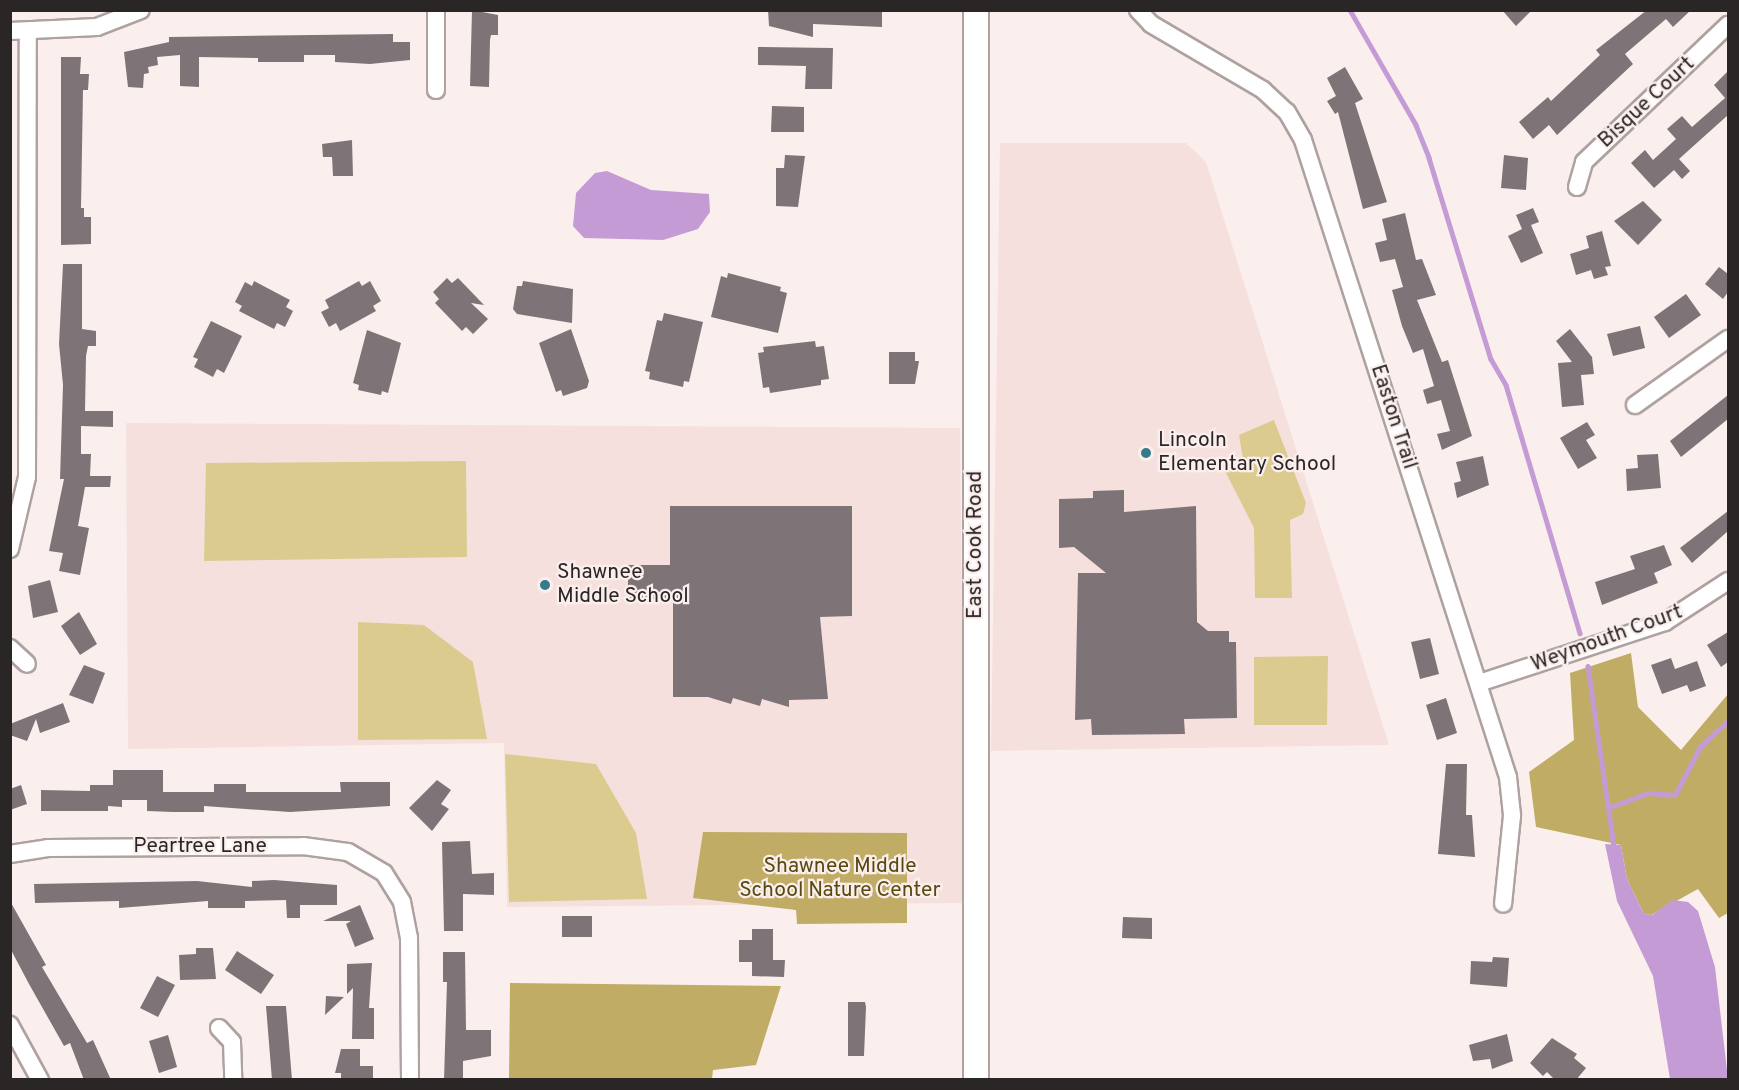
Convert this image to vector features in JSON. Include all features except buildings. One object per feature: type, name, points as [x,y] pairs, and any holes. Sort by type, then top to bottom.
[{"type":"main road","name":"East Cook Road","points":[[976,10],[976,1080]]},
{"type":"street","points":[[10,31],[97,27],[141,10]]},
{"type":"street","points":[[436,10],[436,90]]},
{"type":"street","name":"Easton Trail","points":[[1138,10],[1151,24],[1263,90],[1287,112],[1303,140],[1479,683],[1512,796],[1503,904]]},
{"type":"street","name":"Bisque Court","points":[[1577,187],[1584,162],[1728,25]]},
{"type":"street","points":[[10,549],[27,477],[28,31]]},
{"type":"street","points":[[1635,405],[1728,339]]},
{"type":"street","name":"Weymouth Court","points":[[1479,683],[1665,622],[1728,581]]},
{"type":"street","points":[[10,648],[27,664]]},
{"type":"street","name":"Peartree Lane","points":[[10,854],[48,848],[303,846],[348,852],[384,873],[402,902],[409,938],[410,1080]]},
{"type":"street","points":[[10,1025],[40,1080]]},
{"type":"street","points":[[219,1028],[232,1042],[233,1080]]},
{"type":"shaded area","name":"Lincoln Elementary School","points":[[1000,143],[1186,143],[1206,162],[1389,745],[991,751]]},
{"type":"shaded area","points":[[607,171],[651,190],[709,194],[710,212],[698,229],[663,240],[584,238],[573,226],[576,193],[595,173]]},
{"type":"shaded area","points":[[1274,420],[1306,503],[1303,514],[1290,520],[1292,598],[1255,598],[1254,528],[1223,467],[1244,465],[1239,435]]},
{"type":"shaded area","name":"Shawnee Middle School","points":[[126,423],[960,428],[965,903],[507,907],[504,743],[128,749]]},
{"type":"shaded area","points":[[466,461],[467,557],[204,561],[206,463]]},
{"type":"shaded area","points":[[358,622],[424,625],[473,662],[487,739],[358,740]]},
{"type":"shaded area","points":[[1328,656],[1327,725],[1254,725],[1254,657]]},
{"type":"shaded area","points":[[505,754],[596,764],[636,833],[647,899],[509,902]]},
{"type":"shaded area","points":[[1605,844],[1621,845],[1627,879],[1644,914],[1652,915],[1673,900],[1688,902],[1698,911],[1715,967],[1728,1079],[1670,1079],[1653,976],[1617,901]]},
{"type":"green space","points":[[1631,653],[1638,707],[1681,750],[1728,694],[1728,913],[1719,918],[1698,889],[1651,915],[1644,914],[1627,879],[1621,845],[1536,827],[1529,772],[1574,740],[1570,673]]},
{"type":"green space","name":"Shawnee Middle School Nature Center","points":[[703,832],[907,833],[907,923],[797,924],[796,910],[693,898]]},
{"type":"green space","points":[[510,983],[781,986],[756,1065],[713,1070],[712,1079],[509,1080]]},
{"type":"waterway","points":[[1350,10],[1416,125],[1429,158],[1491,359],[1506,385],[1580,633]]},
{"type":"waterway","points":[[1588,666],[1614,847]]},
{"type":"waterway","points":[[1608,808],[1648,793],[1675,795],[1700,747],[1728,721]]},
{"type":"place","name":"Lincoln Elementary School","points":[[1146,453]]},
{"type":"place","name":"Shawnee Middle School","points":[[545,585]]}]
